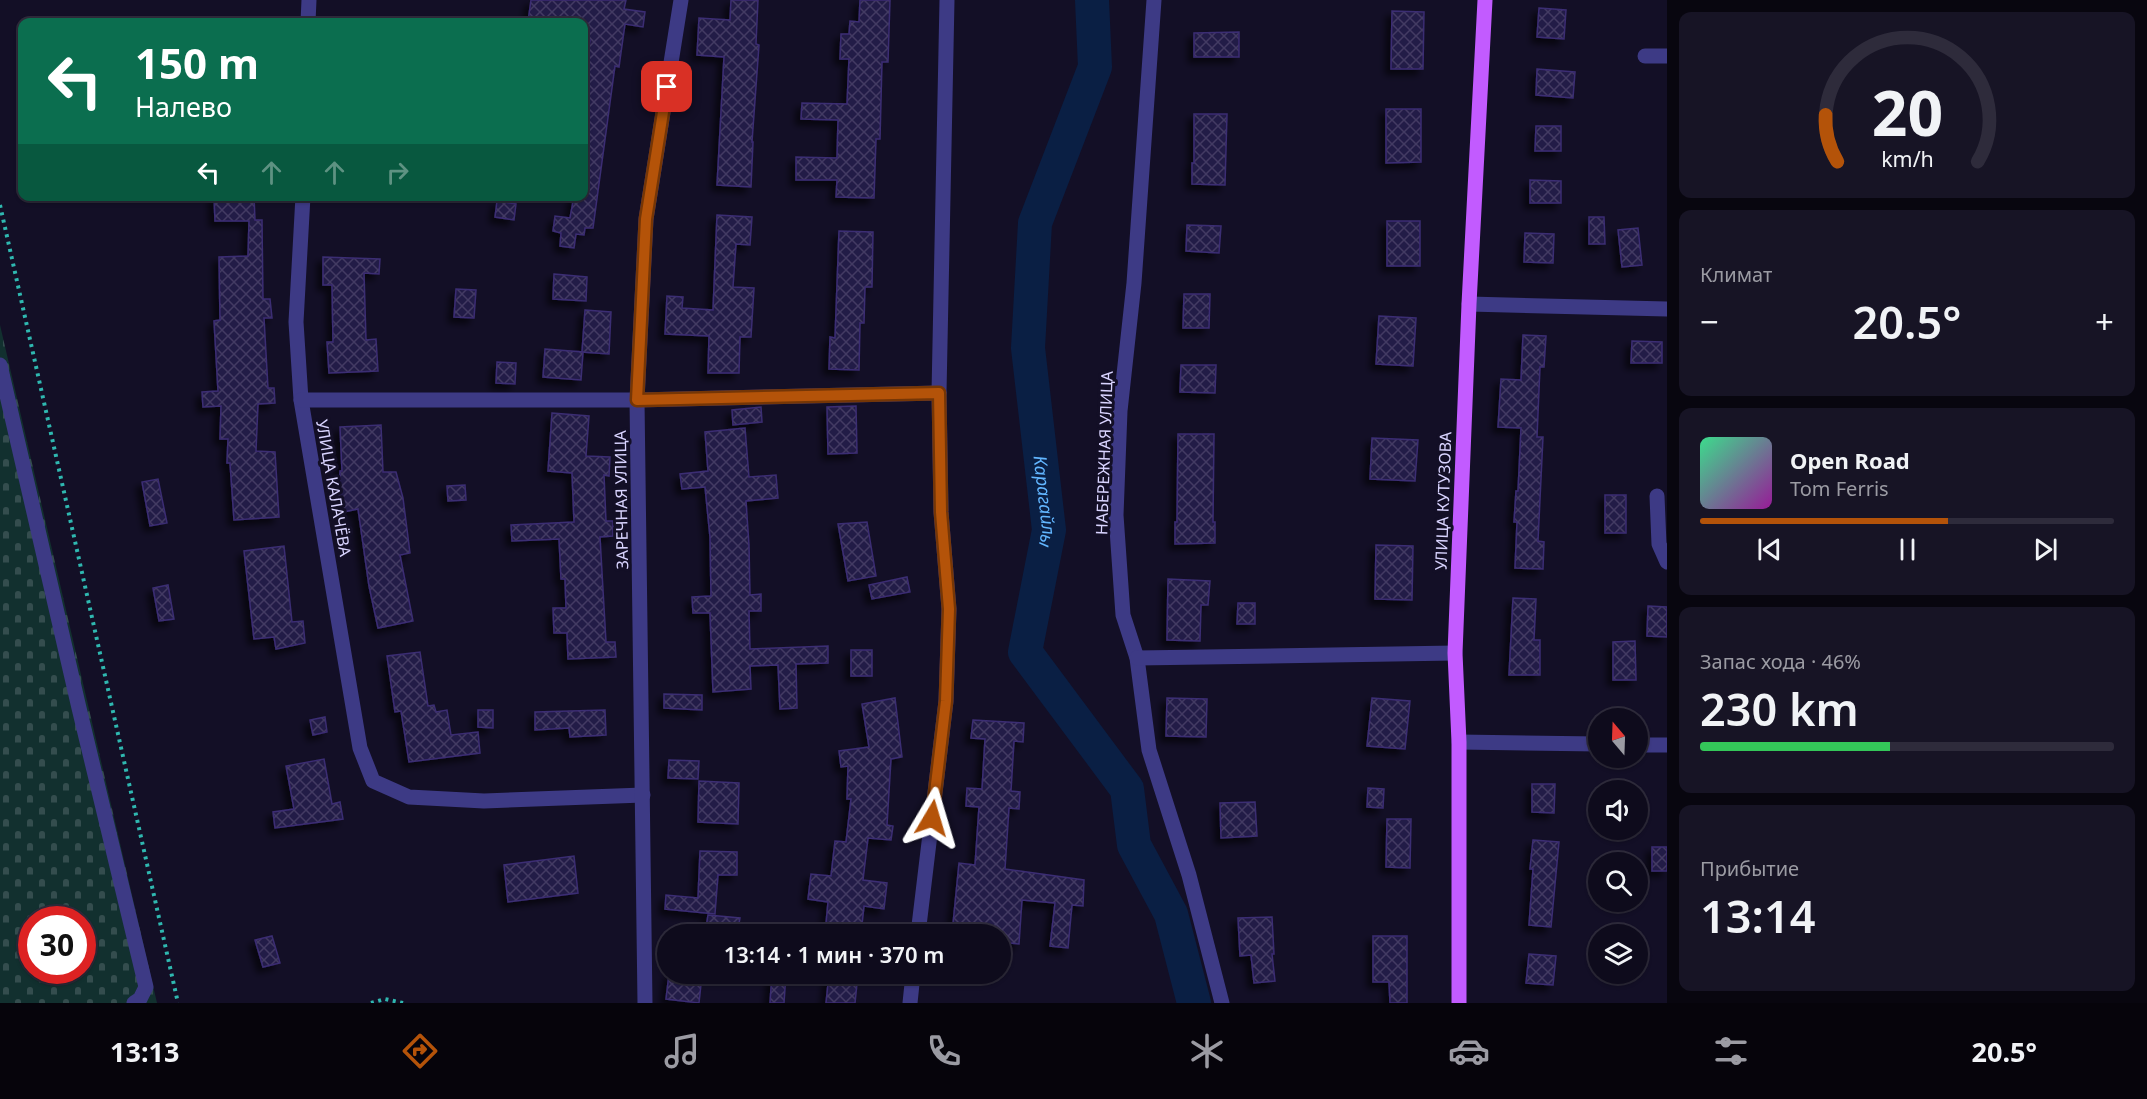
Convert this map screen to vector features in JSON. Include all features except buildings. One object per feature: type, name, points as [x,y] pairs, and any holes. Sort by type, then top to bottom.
[{"type":"main road","name":"УЛИЦА КУТУЗОВА","points":[[1459,1003],[1459,742],[1455,653],[1469,304],[1485,0]]},
{"type":"street","points":[[308,18],[309,0]]},
{"type":"street","name":"ЗАРЕЧНАЯ УЛИЦА","points":[[645,1003],[637,400],[646,219],[681,0]]},
{"type":"street","points":[[919,924],[946,701],[949,609],[941,512],[939,393],[947,0]]},
{"type":"street","name":"НАБЕРЕЖНАЯ УЛИЦА","points":[[1154,0],[1134,283],[1120,411],[1116,515],[1123,615],[1137,658],[1149,750],[1189,875],[1222,1003]]},
{"type":"street","points":[[1645,56],[1667,56]]},
{"type":"street","name":"УЛИЦА КАЛАЧЁВА","points":[[303,201],[296,322],[301,400],[360,748],[373,781],[409,797],[430,799],[484,801],[643,795]]},
{"type":"street","points":[[1469,304],[1667,309]]},
{"type":"street","points":[[0,365],[146,987],[141,999],[134,1003]]},
{"type":"street","points":[[301,400],[637,400],[939,393]]},
{"type":"street","points":[[1657,496],[1659,544],[1667,562]]},
{"type":"street","points":[[1137,658],[1455,653]]},
{"type":"street","points":[[1459,742],[1588,744]]},
{"type":"street","points":[[1648,745],[1667,745]]},
{"type":"street","points":[[910,1003],[912,984]]},
{"type":"path","points":[[0,204],[178,1003]]},
{"type":"path","points":[[371,1003],[385,999],[403,1003]]},
{"type":"green space","points":[[0,325],[157,1003],[0,1003]]},
{"type":"waterway","name":"Карагайлы","points":[[1092,0],[1095,67],[1035,223],[1028,348],[1049,530],[1025,652],[1127,789],[1134,845],[1171,914],[1194,1003]]},
{"type":"route","points":[[667,87],[646,219],[637,400],[939,393],[941,512],[949,609],[946,701],[932,818]]}]
